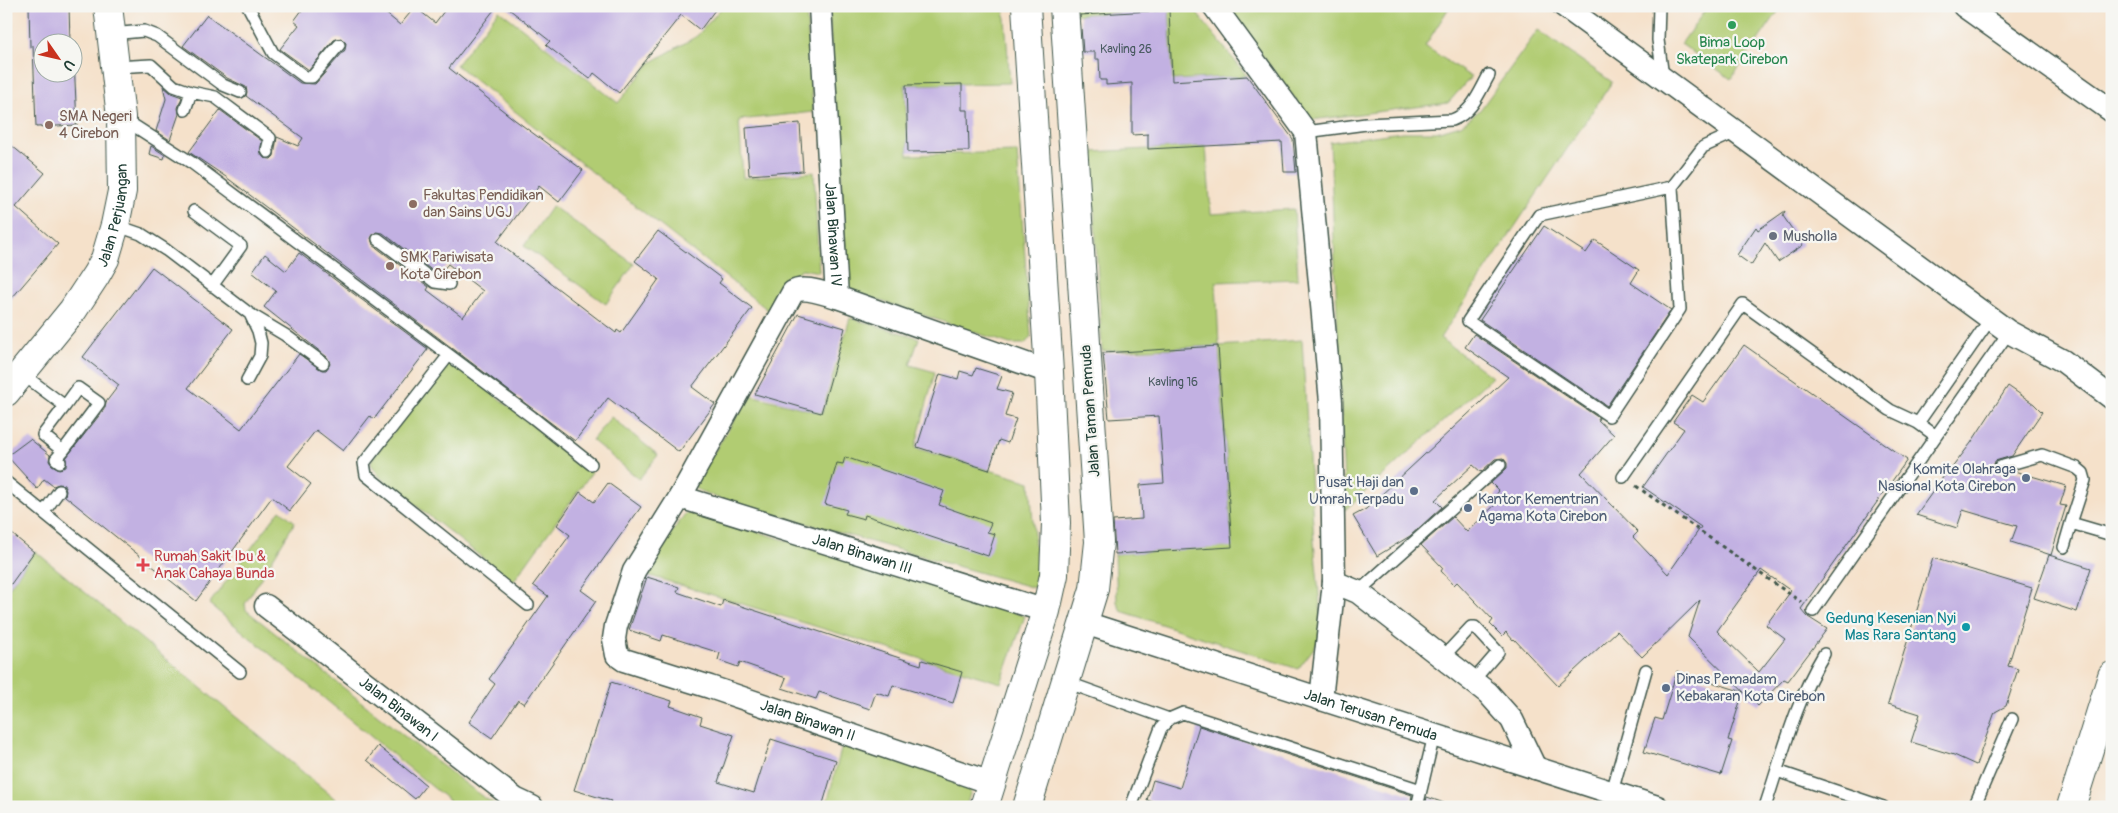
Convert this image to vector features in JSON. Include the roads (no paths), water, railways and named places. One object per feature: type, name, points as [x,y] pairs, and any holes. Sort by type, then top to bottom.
[{"type":"street","name":"Jalan Perjuangan","points":[[14,382],[72,310],[96,275],[104,259],[115,225],[122,191],[121,117],[108,6]]},
{"type":"street","name":"Jalan Binawan IV","points":[[820,6],[837,297],[1049,372]]},
{"type":"street","points":[[987,795],[1046,611],[1054,575],[1056,523],[1049,372],[1026,6]]},
{"type":"street","name":"Jalan Taman Pemuda","points":[[1027,807],[1085,623],[1094,589],[1099,542],[1064,6]]},
{"type":"street","points":[[1214,6],[1306,132],[1331,402],[1334,582],[1321,699]]},
{"type":"street","points":[[1564,6],[2010,332],[2063,361],[2112,398]]},
{"type":"street","points":[[1964,6],[2112,111]]},
{"type":"street","points":[[680,497],[793,292],[797,289],[806,290],[837,297]]},
{"type":"street","name":"Jalan Binawan III","points":[[680,497],[1046,611]]},
{"type":"street","name":"Jalan Binawan II","points":[[680,497],[634,571],[616,626],[614,639],[617,655],[624,660],[719,690],[987,795]]},
{"type":"street","points":[[1334,582],[1358,592],[1488,693],[1512,720],[1535,768]]},
{"type":"street","name":"Jalan Binawan I","points":[[266,606],[515,799],[532,807]]},
{"type":"street","points":[[1046,611],[1085,623]]},
{"type":"street","name":"Jalan Terusan Pemuda","points":[[1085,623],[1657,807]]},
{"type":"street","points":[[1026,671],[1066,682]]},
{"type":"street","points":[[2071,807],[2112,676]]},
{"type":"lane","points":[[248,6],[273,53],[305,78],[312,77],[339,45]]},
{"type":"lane","points":[[1659,6],[1658,40],[1663,79]]},
{"type":"lane","points":[[111,34],[144,31],[157,36],[223,85],[240,92]]},
{"type":"lane","points":[[115,67],[151,65],[174,86],[215,97],[270,138],[266,150],[268,152]]},
{"type":"lane","points":[[1306,132],[1366,124],[1452,120],[1463,116],[1472,106],[1489,75]]},
{"type":"lane","points":[[185,110],[191,92]]},
{"type":"lane","points":[[121,117],[192,163],[591,464]]},
{"type":"lane","points":[[1672,187],[1680,309],[1609,416],[1468,320],[1539,215],[1672,187],[1703,147],[1736,132]]},
{"type":"lane","points":[[194,210],[241,246],[212,286]]},
{"type":"lane","points":[[115,225],[142,234],[250,314],[285,335],[323,363]]},
{"type":"lane","points":[[378,239],[435,282],[449,284]]},
{"type":"lane","points":[[1624,477],[1743,304],[1890,410],[1918,423],[1936,436]]},
{"type":"lane","points":[[247,380],[258,361],[261,343],[258,330],[250,314]]},
{"type":"lane","points":[[1918,423],[1991,318]]},
{"type":"lane","points":[[1813,610],[2010,332]]},
{"type":"lane","points":[[449,355],[364,463],[366,475],[528,605]]},
{"type":"lane","points":[[14,382],[65,406]]},
{"type":"lane","points":[[78,388],[98,403],[62,456],[43,435],[65,406],[78,388]]},
{"type":"lane","points":[[2000,467],[2042,455],[2077,468],[2083,473],[2084,480],[2064,546]]},
{"type":"lane","points":[[1358,592],[1500,465]]},
{"type":"lane","points":[[6,482],[240,672]]},
{"type":"lane","points":[[44,512],[59,491]]},
{"type":"lane","points":[[2071,523],[2112,535]]},
{"type":"lane","points":[[1442,657],[1471,627],[1475,627],[1498,652],[1473,680]]},
{"type":"lane","points":[[1765,807],[1813,672],[1824,654]]},
{"type":"lane","points":[[1612,792],[1646,670]]},
{"type":"lane","points":[[1066,682],[1169,719]]},
{"type":"lane","points":[[1131,807],[1161,728],[1169,719],[1185,712],[1421,790]]},
{"type":"lane","points":[[1974,807],[2012,719]]},
{"type":"lane","points":[[1417,807],[1434,735]]},
{"type":"lane","points":[[1777,771],[1883,807]]},
{"type":"place","name":"Bima Loop Skatepark Cirebon","points":[[1732,25]]},
{"type":"place","name":"SMA Negeri 4 Cirebon","points":[[49,125]]},
{"type":"place","name":"Fakultas Pendidikan dan Sains UGJ","points":[[413,204]]},
{"type":"place","name":"Musholla","points":[[1773,236]]},
{"type":"place","name":"SMK Pariwisata Kota Cirebon","points":[[390,266]]},
{"type":"place","name":"Komite Olahraga Nasional Kota Cirebon","points":[[2026,478]]},
{"type":"place","name":"Pusat Haji dan Umrah Terpadu","points":[[1414,491]]},
{"type":"place","name":"Kantor Kementrian Agama Kota Cirebon","points":[[1468,508]]},
{"type":"place","name":"Rumah Sakit Ibu & Anak Cahaya Bunda","points":[[143,565]]},
{"type":"place","name":"Gedung Kesenian Nyi Mas Rara Santang","points":[[1966,627]]},
{"type":"place","name":"Dinas Pemadam Kebakaran Kota Cirebon","points":[[1666,688]]}]
